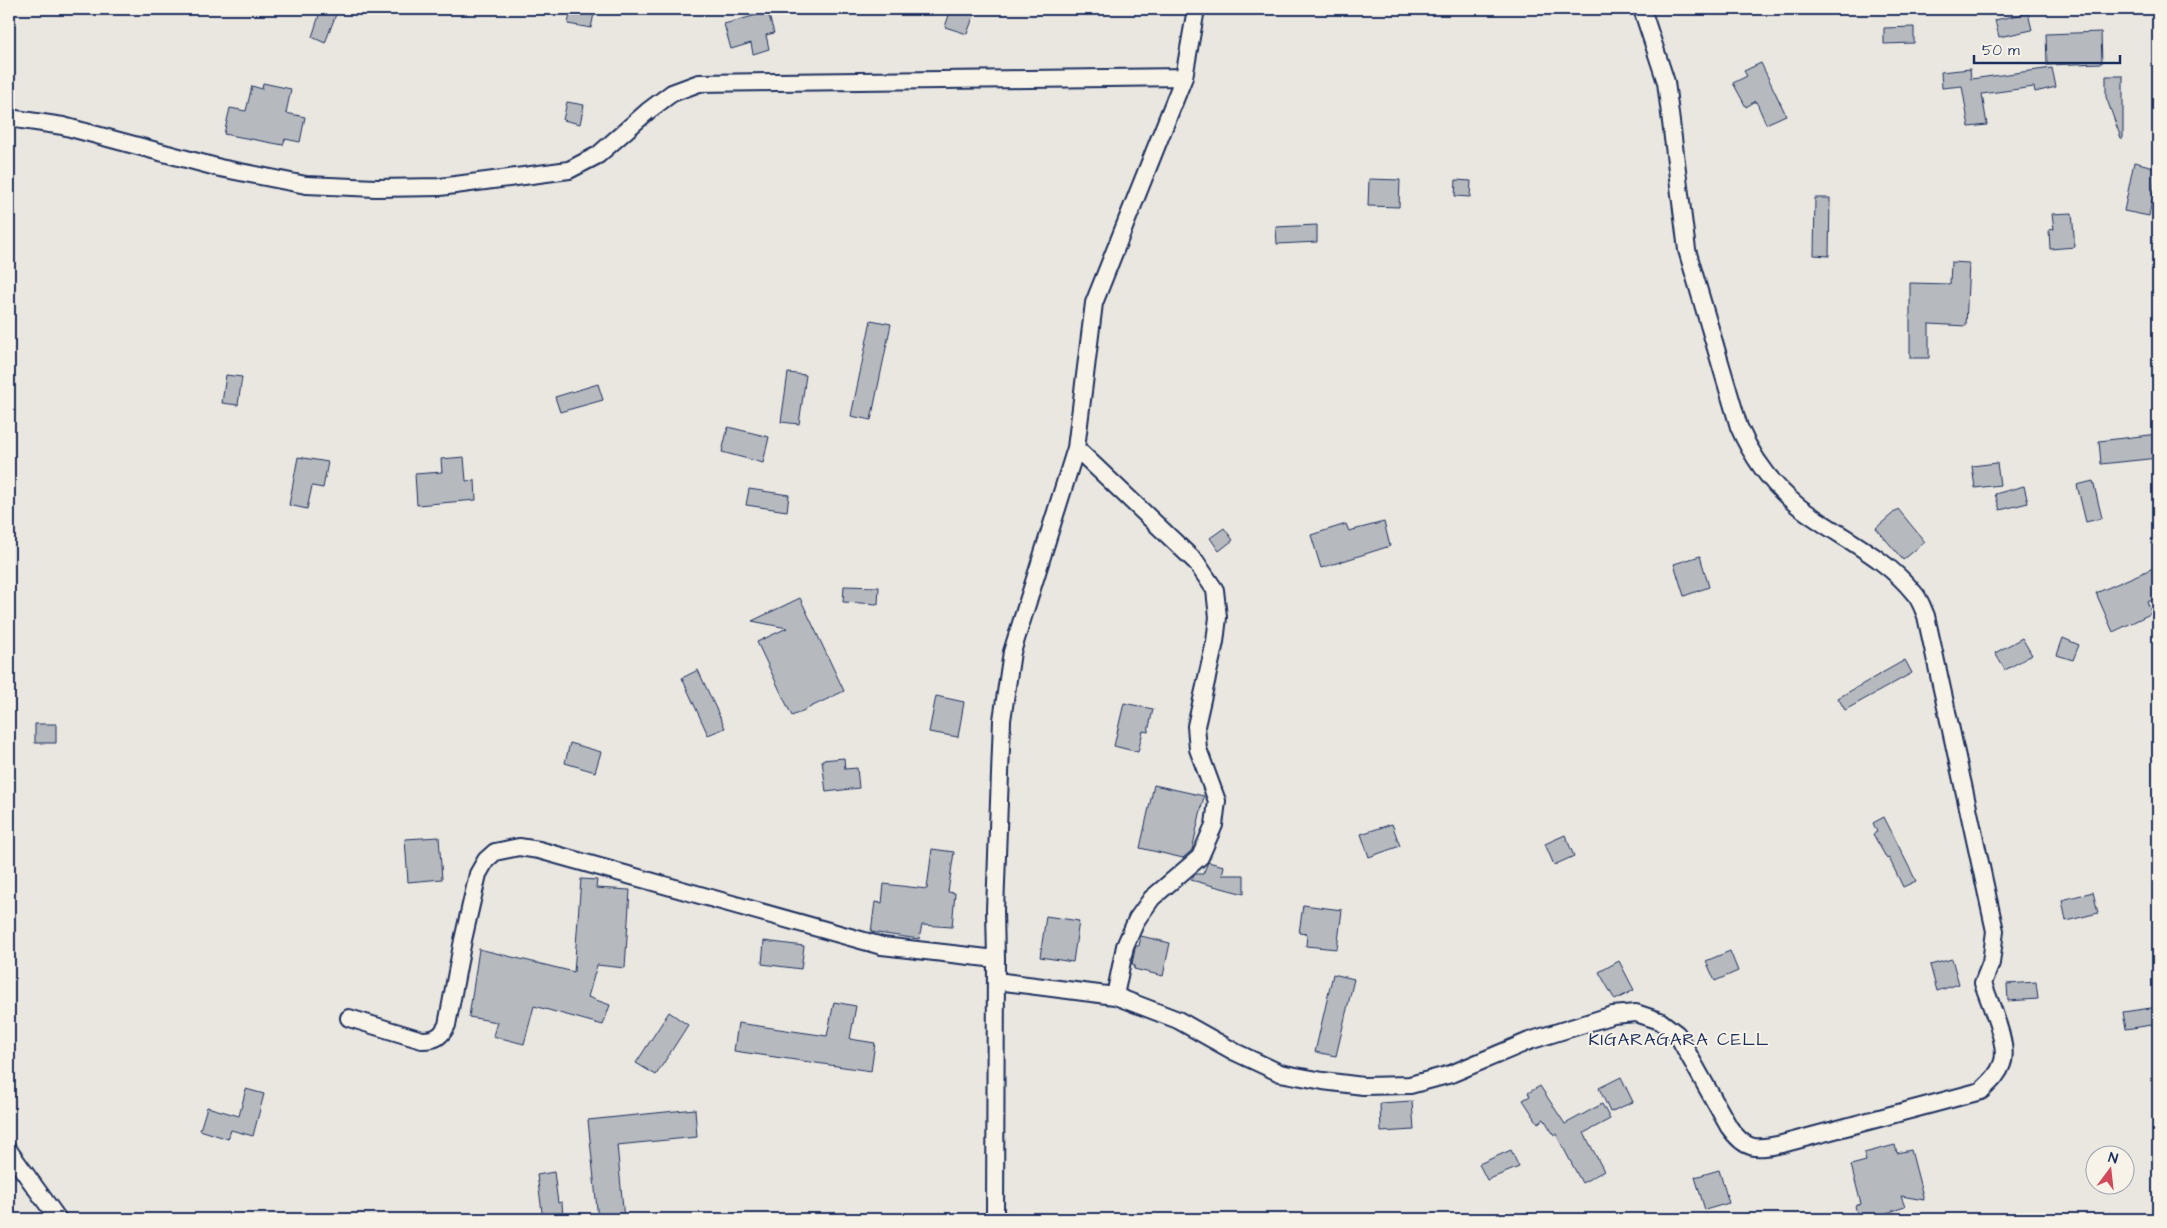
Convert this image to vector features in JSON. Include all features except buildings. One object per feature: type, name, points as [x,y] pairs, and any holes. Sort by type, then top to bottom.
[{"type":"street","points":[[995,1219],[996,959],[994,910],[1002,720],[1012,652],[1076,448],[1094,303],[1184,77],[1196,9]]},
{"type":"street","points":[[996,980],[1115,996],[1178,1020],[1235,1052],[1280,1073],[1322,1082],[1363,1086],[1410,1085],[1451,1074],[1529,1041],[1613,1015],[1636,1013],[1660,1021],[1677,1034],[1729,1127],[1746,1146],[1756,1148],[1767,1148],[1981,1091],[1994,1079],[2003,1063],[2005,1049],[1983,982],[1992,962],[1995,931],[1926,616],[1915,594],[1896,574],[1798,506],[1761,468],[1749,451],[1739,427],[1687,250],[1666,82],[1642,9]]},
{"type":"street","points":[[9,118],[63,126],[220,168],[306,185],[376,188],[440,187],[569,170],[598,155],[648,111],[672,93],[699,82],[937,82],[1184,77]]},
{"type":"street","points":[[1076,448],[1196,562],[1215,590],[1218,616],[1216,642],[1196,726],[1198,749],[1217,801],[1214,825],[1200,857],[1152,898],[1137,919],[1125,946],[1115,996]]},
{"type":"street","points":[[349,1018],[422,1040],[433,1040],[442,1034],[447,1025],[478,874],[486,860],[495,852],[520,847],[539,850],[882,946],[996,959]]},
{"type":"street","points":[[9,1151],[58,1219]]},
{"type":"district","name":"KIGARAGARA CELL","points":[[1679,1039]]}]
